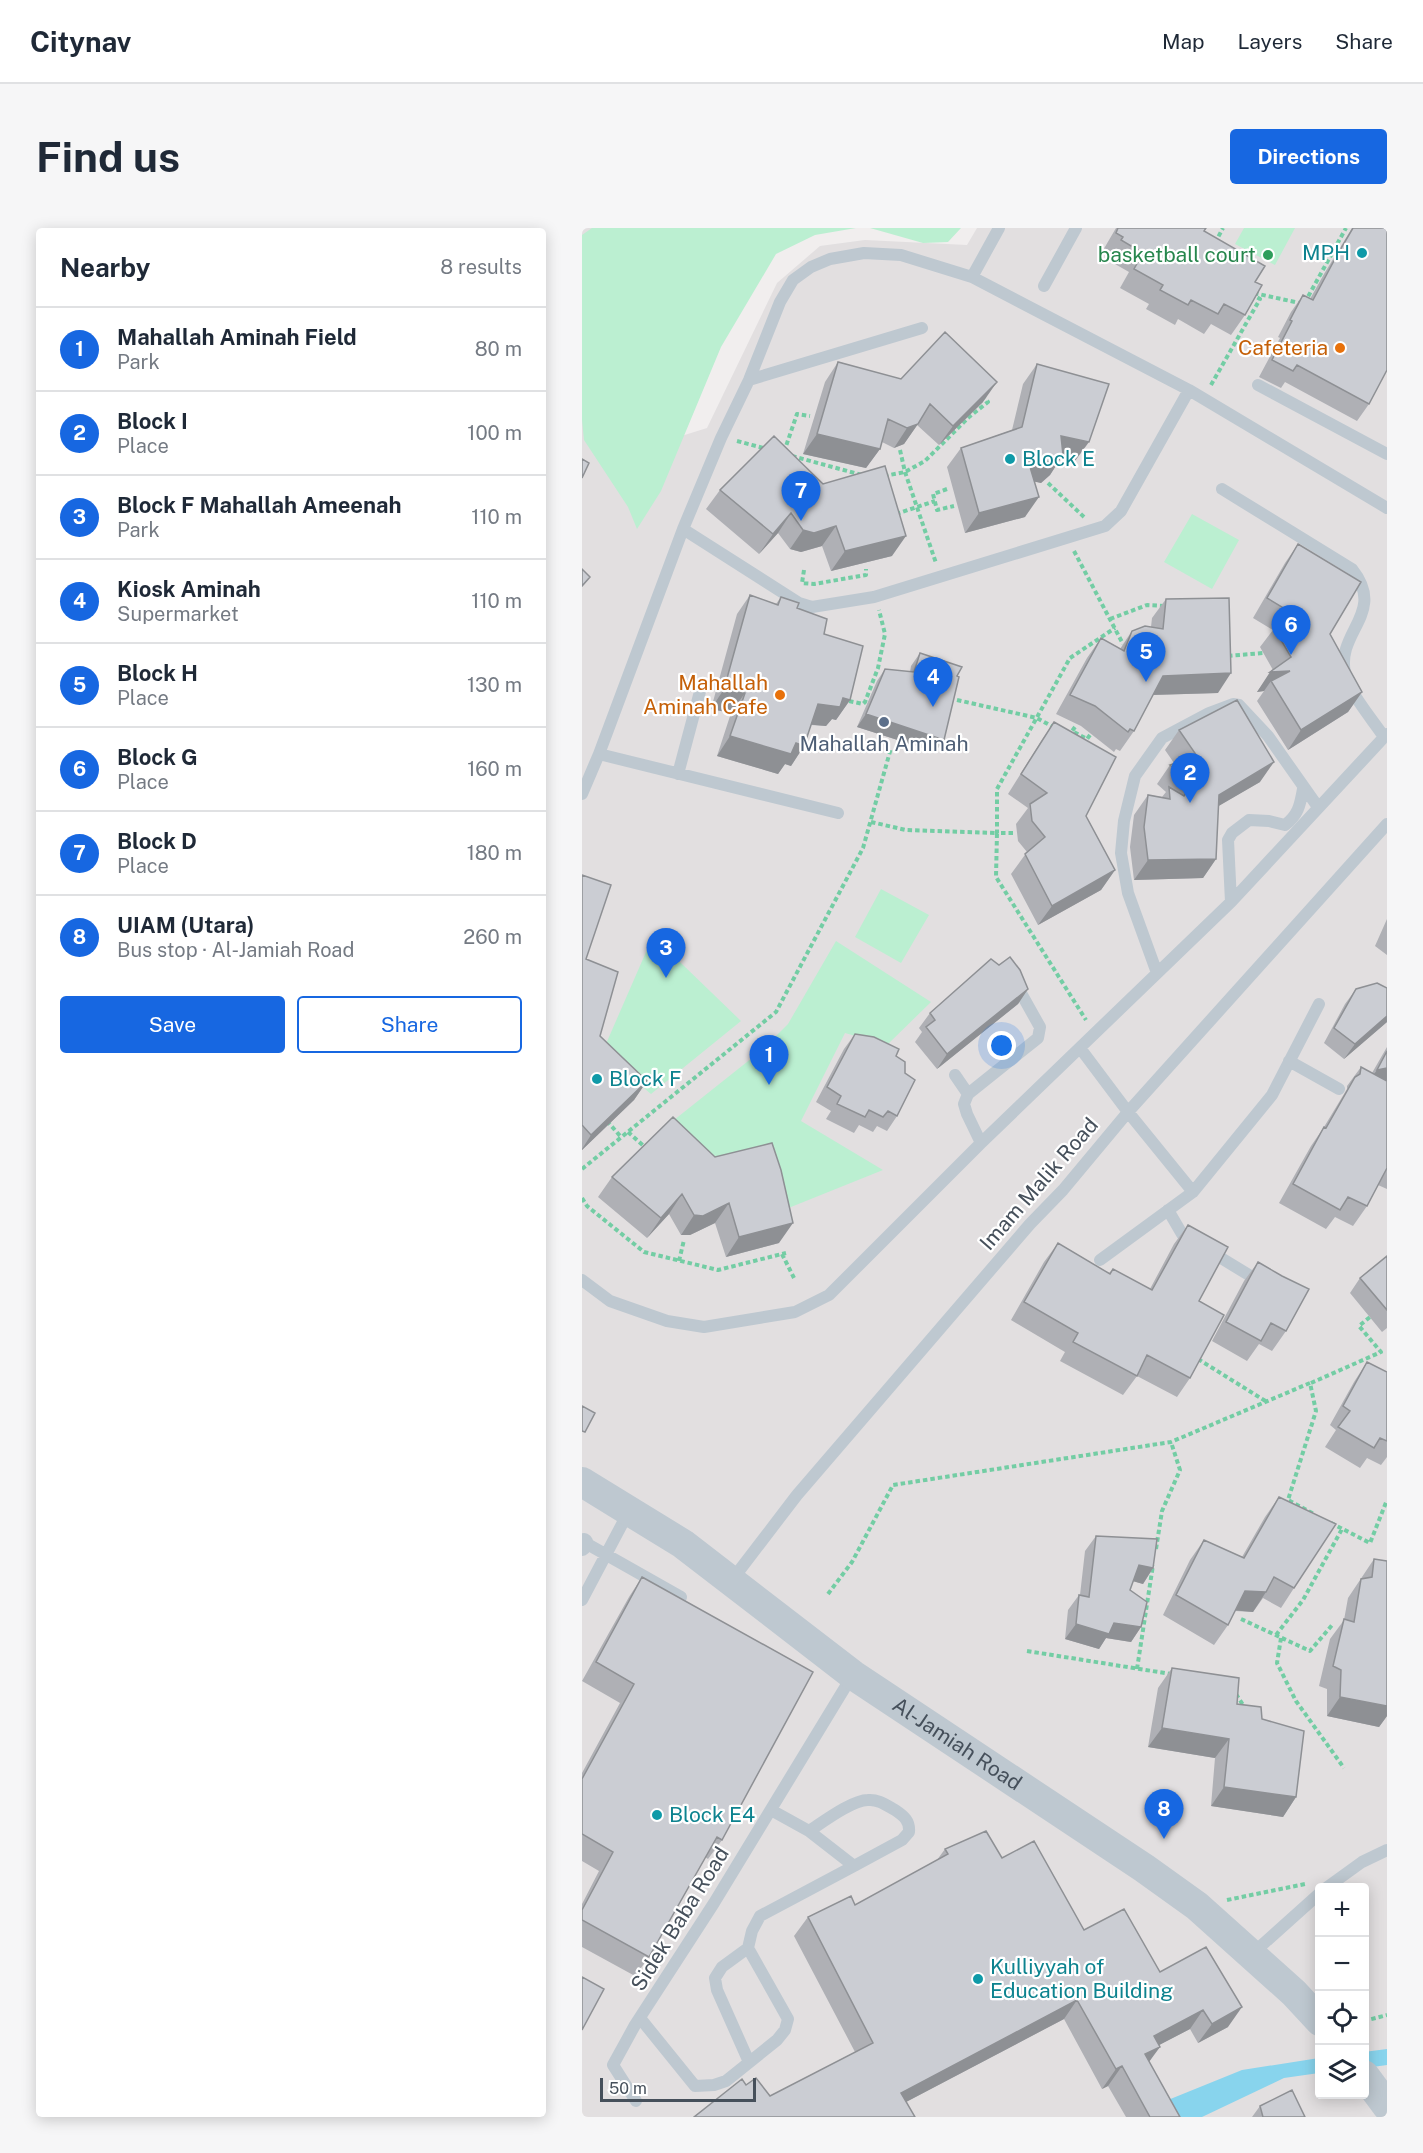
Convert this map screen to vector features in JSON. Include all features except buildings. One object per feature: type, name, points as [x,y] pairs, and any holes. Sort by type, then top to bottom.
[{"type":"street","name":"Al-Jamiah Road","points":[[582,1482],[683,1544],[853,1675],[1144,1868],[1197,1906],[1294,1993],[1315,2016]]},
{"type":"street","points":[[1369,2081],[1387,2106]]},
{"type":"lane","points":[[972,278],[999,228]]},
{"type":"lane","points":[[1044,286],[1076,228]]},
{"type":"lane","points":[[582,794],[684,529],[721,438],[749,380],[780,302],[792,280],[811,267],[830,259],[864,254],[901,255],[972,278],[1190,390],[1387,508]]},
{"type":"lane","points":[[749,380],[922,328]]},
{"type":"lane","points":[[1258,386],[1387,454]]},
{"type":"lane","points":[[684,529],[799,603],[812,607],[874,597],[1106,526],[1121,510],[1190,390]]},
{"type":"lane","points":[[582,1280],[610,1301],[667,1321],[704,1327],[795,1312],[829,1295],[981,1143],[1231,902],[1386,736],[1352,689],[1345,673],[1344,653],[1364,612],[1366,598],[1362,581],[1352,569],[1222,489]]},
{"type":"lane","points":[[678,774],[702,684]]},
{"type":"lane","points":[[1157,973],[1128,893],[1121,853],[1124,821],[1135,776],[1162,738],[1217,710],[1233,704],[1239,705],[1268,736],[1303,789],[1318,807]]},
{"type":"lane","points":[[599,754],[838,813]]},
{"type":"lane","points":[[1231,902],[1228,840],[1232,833],[1249,820],[1285,825],[1300,809],[1303,789]]},
{"type":"lane","name":"Imam Malik Road","points":[[732,1580],[797,1495],[1030,1224],[1063,1190],[1128,1112],[1387,824]]},
{"type":"lane","points":[[981,1143],[964,1104],[968,1095],[1038,1038],[1040,1028],[1017,986]]},
{"type":"lane","points":[[1100,1260],[1193,1192],[1272,1095],[1319,1004]]},
{"type":"lane","points":[[1080,1048],[1193,1192]]},
{"type":"lane","points":[[1289,1061],[1339,1089]]},
{"type":"lane","points":[[955,1075],[968,1095]]},
{"type":"lane","points":[[1168,1210],[1182,1234],[1273,1289]]},
{"type":"lane","points":[[582,1600],[630,1510]]},
{"type":"lane","points":[[583,1543],[681,1597]]},
{"type":"lane","name":"Sidek Baba Road","points":[[636,2101],[613,2065],[853,1675]]},
{"type":"lane","points":[[749,2062],[717,1990],[715,1978],[722,1967],[748,1948],[752,1931],[760,1916],[902,1840],[909,1832],[910,1824],[904,1816],[881,1802],[868,1800],[856,1802],[809,1831]]},
{"type":"lane","points":[[771,1810],[809,1831],[854,1866]]},
{"type":"lane","points":[[1332,1883],[1362,1862],[1387,1850]]},
{"type":"lane","points":[[1252,1954],[1315,1897]]},
{"type":"lane","name":"Sidek Baba Road","points":[[640,2018],[695,2086],[714,2085],[726,2081],[777,2040],[785,2030],[788,2019],[748,1948]]},
{"type":"path","points":[[1212,249],[1223,228]]},
{"type":"path","points":[[1209,390],[1260,299],[1247,292],[1304,304],[1346,228]]},
{"type":"path","points":[[721,438],[873,478],[905,471],[925,461],[969,417],[988,402],[981,394]]},
{"type":"path","points":[[783,453],[797,414],[810,416]]},
{"type":"path","points":[[900,450],[941,577]]},
{"type":"path","points":[[1048,483],[1097,529]]},
{"type":"path","points":[[947,489],[933,494],[937,510],[954,506]]},
{"type":"path","points":[[890,516],[935,501]]},
{"type":"path","points":[[1070,545],[1124,644]]},
{"type":"path","points":[[804,570],[802,583],[814,584],[867,575],[866,569]]},
{"type":"path","points":[[1110,619],[1147,605],[1169,606]]},
{"type":"path","points":[[1095,1035],[996,877],[997,789],[1070,658],[1115,628]]},
{"type":"path","points":[[1230,647],[1230,656]]},
{"type":"path","points":[[1219,657],[1263,653]]},
{"type":"path","points":[[957,700],[1037,718],[1064,734]]},
{"type":"path","points":[[1074,727],[1072,731],[1087,739],[1090,735]]},
{"type":"path","points":[[1073,740],[1077,733]]},
{"type":"path","points":[[582,1169],[776,1012],[863,848],[891,748]]},
{"type":"path","points":[[871,822],[906,830],[1013,833]]},
{"type":"path","points":[[605,1118],[621,1137]]},
{"type":"path","points":[[628,1132],[646,1148]]},
{"type":"path","points":[[582,1198],[587,1206],[644,1252],[718,1270],[784,1253],[794,1278]]},
{"type":"path","points":[[680,1261],[684,1240]]},
{"type":"path","points":[[828,1594],[852,1562],[893,1485],[1171,1442],[1381,1352],[1359,1326],[1370,1317]]},
{"type":"path","points":[[1198,1359],[1267,1402]]},
{"type":"path","points":[[1310,1383],[1316,1411],[1288,1500],[1315,1515]]},
{"type":"path","points":[[1137,1669],[1162,1511],[1180,1470],[1171,1442]]},
{"type":"path","points":[[1324,1519],[1370,1543],[1387,1500]]},
{"type":"path","points":[[1342,1529],[1303,1600],[1278,1637],[1276,1663],[1296,1701],[1344,1768]]},
{"type":"path","points":[[1241,1619],[1310,1651],[1333,1624]]},
{"type":"path","points":[[1027,1651],[1182,1676]]},
{"type":"path","points":[[1234,1693],[1248,1711]]},
{"type":"path","points":[[1197,1906],[1309,1883]]},
{"type":"path","points":[[1369,2020],[1387,2015]]},
{"type":"shaded area","points":[[582,228],[619,228],[659,443],[707,428],[777,283],[820,246],[865,240],[967,245],[977,228],[1387,228],[1387,2117],[582,2117]]},
{"type":"green space","points":[[592,228],[856,228],[815,235],[776,254],[721,347],[661,491],[637,529],[628,507],[584,440],[582,420],[582,235]]},
{"type":"green space","points":[[870,228],[961,228],[948,242],[923,243]]},
{"type":"green space","name":"basketball court","points":[[1244,228],[1295,228],[1275,265],[1235,244]]},
{"type":"green space","points":[[1192,514],[1239,540],[1212,589],[1164,562]]},
{"type":"green space","points":[[881,889],[929,915],[901,963],[855,937]]},
{"type":"green space","points":[[653,936],[741,1021],[651,1094],[602,1053]]},
{"type":"green space","points":[[836,941],[931,1002],[887,1045],[845,1033],[801,1121],[883,1170],[786,1209],[708,1161],[674,1120],[762,1050],[788,1024]]},
{"type":"water","points":[[1387,2049],[1387,2065],[1369,2067],[1369,2051]]},
{"type":"water","points":[[1315,2059],[1315,2074],[1284,2078],[1202,2117],[1135,2117],[1163,2102],[1242,2070]]},
{"type":"place","name":"MPH","points":[[1362,253]]},
{"type":"place","name":"basketball court","points":[[1268,255]]},
{"type":"place","name":"Cafeteria","points":[[1340,348]]},
{"type":"place","name":"Block E","points":[[1010,459]]},
{"type":"place","name":"Block D","points":[[801,521]]},
{"type":"place","name":"Block G","points":[[1291,655]]},
{"type":"place","name":"Block H","points":[[1146,682]]},
{"type":"place","name":"Mahallah Aminah Cafe","points":[[780,695]]},
{"type":"place","name":"Kiosk Aminah","points":[[933,707]]},
{"type":"place","name":"Mahallah Aminah","points":[[884,722]]},
{"type":"place","name":"Block I","points":[[1190,803]]},
{"type":"place","name":"Block F Mahallah Ameenah","points":[[666,978]]},
{"type":"place","name":"Block F","points":[[597,1079]]},
{"type":"place","name":"Mahallah Aminah Field","points":[[769,1085]]},
{"type":"place","name":"Block E4","points":[[657,1815]]},
{"type":"place","name":"UIAM (Utara)","points":[[1164,1839]]},
{"type":"place","name":"Kulliyyah of Education Building","points":[[978,1979]]}]
